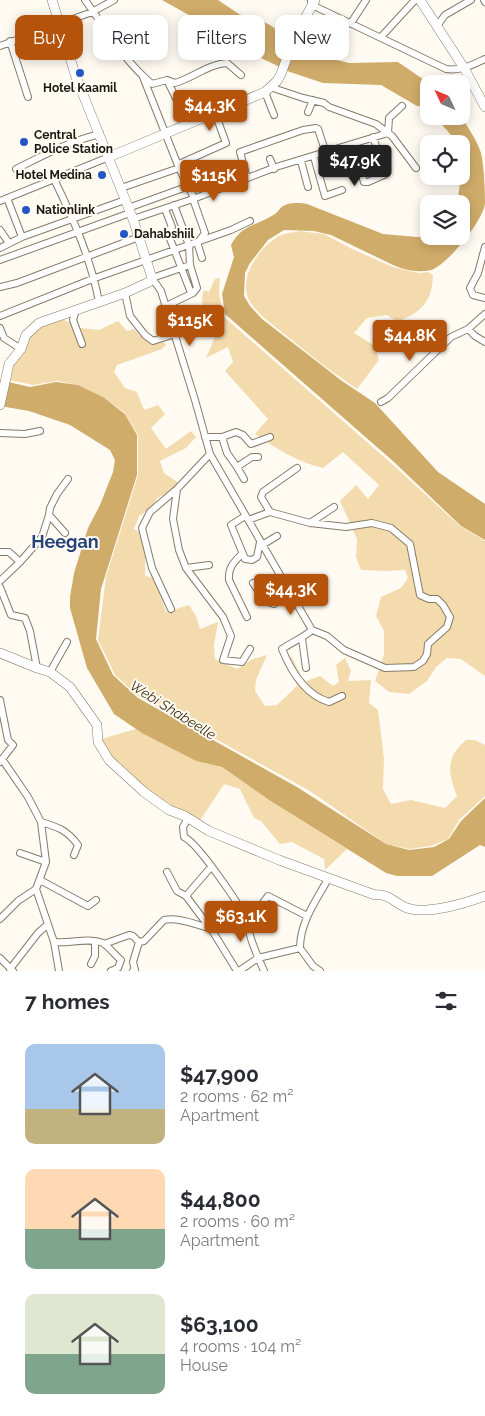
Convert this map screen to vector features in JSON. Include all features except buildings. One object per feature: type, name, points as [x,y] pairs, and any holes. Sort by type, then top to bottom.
[{"type":"street","points":[[52,0],[57,15]]},
{"type":"street","points":[[85,0],[115,44],[152,84],[167,80],[175,83],[185,80],[195,70],[216,64],[227,63],[242,74]]},
{"type":"street","points":[[83,15],[114,0]]},
{"type":"street","points":[[351,23],[366,0]]},
{"type":"street","points":[[382,37],[415,0]]},
{"type":"street","points":[[420,0],[464,68],[485,107]]},
{"type":"street","points":[[438,26],[445,15],[471,0]]},
{"type":"street","points":[[22,237],[3,199],[268,90],[281,74],[294,38],[313,2],[351,23],[446,69],[456,70],[464,68],[485,59]]},
{"type":"street","points":[[0,46],[15,39]]},
{"type":"street","points":[[10,41],[28,97]]},
{"type":"street","points":[[71,60],[121,188],[152,278],[162,291],[210,454],[247,518],[261,543],[289,592],[312,630],[327,636],[344,650],[384,668],[414,667],[423,661],[427,654],[428,644],[447,627],[450,617],[443,604],[437,599],[428,600],[420,595],[410,544],[391,528],[372,523],[346,527],[310,523],[270,512],[247,518],[231,525],[242,554],[245,558],[252,560],[256,557],[261,543],[277,536]]},
{"type":"street","points":[[143,76],[179,166],[189,186],[205,233],[198,242]]},
{"type":"street","points":[[167,80],[188,123]]},
{"type":"street","points":[[268,90],[324,103],[329,107],[376,124],[388,133],[416,168]]},
{"type":"street","points":[[268,90],[274,115]]},
{"type":"street","points":[[308,112],[313,100]]},
{"type":"street","points":[[388,133],[390,118],[402,106]]},
{"type":"street","points":[[121,188],[179,166],[226,143],[215,113]]},
{"type":"street","points":[[247,178],[241,152],[303,130],[318,129],[326,153]]},
{"type":"street","points":[[0,248],[22,237],[72,220],[129,210],[165,209],[247,178],[388,133]]},
{"type":"street","points":[[16,169],[59,147],[100,134]]},
{"type":"street","points":[[352,145],[364,182],[368,182],[386,174],[373,137]]},
{"type":"street","points":[[314,157],[325,196],[342,190]]},
{"type":"street","points":[[270,159],[274,169]]},
{"type":"street","points":[[301,161],[308,187]]},
{"type":"street","points":[[54,179],[88,256],[99,302]]},
{"type":"street","points":[[0,260],[77,232],[189,186]]},
{"type":"street","points":[[166,306],[193,293],[197,288],[190,265],[189,245],[174,205]]},
{"type":"street","points":[[165,209],[172,227],[167,230],[191,293]]},
{"type":"street","points":[[0,316],[94,278],[250,222]]},
{"type":"street","points":[[0,230],[9,243]]},
{"type":"street","points":[[0,286],[17,283],[139,237]]},
{"type":"street","points":[[198,242],[202,258]]},
{"type":"street","points":[[485,248],[483,261],[470,288],[473,295],[485,298]]},
{"type":"street","points":[[0,405],[9,364],[21,349],[26,335],[39,323],[124,294],[149,282],[152,278],[190,265]]},
{"type":"street","points":[[124,294],[130,316],[153,342],[175,334]]},
{"type":"street","points":[[76,310],[73,320],[82,344]]},
{"type":"street","points":[[381,402],[388,398],[451,337],[468,329],[485,314]]},
{"type":"street","points":[[172,324],[210,319]]},
{"type":"street","points":[[0,328],[4,338],[21,349]]},
{"type":"street","points":[[468,329],[485,342]]},
{"type":"street","points":[[0,432],[25,434],[40,431]]},
{"type":"street","points":[[205,437],[222,437],[236,432],[240,433],[251,444],[270,437]]},
{"type":"street","points":[[222,437],[227,453],[244,479]]},
{"type":"street","points":[[171,609],[152,568],[142,528],[150,512],[178,489],[210,454]]},
{"type":"street","points":[[237,467],[252,457],[258,457]]},
{"type":"street","points":[[270,512],[261,497],[263,492],[297,468]]},
{"type":"street","points":[[0,581],[42,537],[53,501],[68,479]]},
{"type":"street","points":[[178,489],[173,519],[179,550],[186,568],[223,617],[230,636],[223,660],[242,662],[250,649]]},
{"type":"street","points":[[310,523],[334,507]]},
{"type":"street","points":[[50,515],[65,533]]},
{"type":"street","points":[[0,552],[10,552],[20,562]]},
{"type":"street","points":[[242,554],[231,564],[228,573],[229,580],[248,617]]},
{"type":"street","points":[[186,568],[209,565]]},
{"type":"street","points":[[253,583],[264,599],[274,604],[289,592]]},
{"type":"street","points":[[0,587],[3,604],[11,615],[25,618],[30,631],[37,668]]},
{"type":"street","points":[[312,630],[302,639],[292,642],[282,649],[290,666],[312,694],[329,702],[342,696]]},
{"type":"street","points":[[302,639],[306,668]]},
{"type":"street","points":[[50,672],[68,642]]},
{"type":"street","points":[[0,653],[50,672],[70,686],[97,725],[98,742],[110,760],[144,792],[169,810],[188,818],[209,831],[328,879],[375,895],[382,894],[408,909],[446,908],[485,896]]},
{"type":"street","points":[[0,700],[8,740],[13,745],[1,760],[28,796],[41,822],[46,862],[36,889],[18,901],[0,918]]},
{"type":"street","points":[[188,818],[183,827],[184,837],[190,839],[212,867],[248,922],[249,934],[264,971]]},
{"type":"street","points":[[41,822],[62,828],[76,841],[78,845],[74,855]]},
{"type":"street","points":[[20,853],[46,862]]},
{"type":"street","points":[[186,896],[212,867]]},
{"type":"street","points":[[167,872],[177,891],[186,896],[212,930],[238,971],[258,958],[300,948]]},
{"type":"street","points":[[320,971],[313,966],[300,948],[301,933],[307,916],[328,879]]},
{"type":"street","points":[[40,880],[88,906],[96,900]]},
{"type":"street","points":[[36,889],[54,942],[59,971]]},
{"type":"street","points":[[248,922],[268,896],[307,916]]},
{"type":"street","points":[[212,930],[240,909]]},
{"type":"street","points":[[139,942],[144,941],[164,920],[182,921],[212,930]]},
{"type":"street","points":[[0,958],[12,970],[38,933],[47,925]]},
{"type":"street","points":[[104,944],[129,935],[139,942]]},
{"type":"street","points":[[54,942],[95,941],[104,944],[121,960],[117,970]]},
{"type":"street","points":[[91,964],[95,956],[95,941]]},
{"type":"street","points":[[134,971],[133,962],[139,942]]},
{"type":"shaded area","points":[[162,0],[218,0],[242,15],[189,15]]},
{"type":"shaded area","points":[[265,22],[275,29],[275,60],[337,60],[349,63],[398,62],[420,77],[420,106],[381,85],[323,83],[290,72],[265,60]]},
{"type":"shaded area","points":[[442,125],[466,125],[480,149],[482,158],[485,203],[483,211],[470,233],[470,195],[458,195],[460,185],[470,185],[470,135],[451,135]]},
{"type":"shaded area","points":[[298,203],[307,204],[383,234],[420,237],[420,245],[460,245],[438,266],[431,270],[422,271],[393,265],[331,235],[314,231],[284,230],[268,240],[250,263],[245,273],[244,296],[262,319],[342,381],[375,403],[438,472],[485,504],[485,540],[461,526],[394,462],[225,314],[222,294],[234,257],[231,245],[235,238],[245,229],[268,218],[283,206]]},
{"type":"shaded area","points":[[299,231],[324,234],[393,267],[419,273],[428,272],[433,275],[430,293],[419,310],[397,322],[387,315],[367,318],[354,333],[375,346],[379,360],[357,389],[323,365],[263,317],[253,307],[248,298],[247,278],[259,253],[279,236]]},
{"type":"shaded area","points":[[220,278],[219,293],[223,316],[460,526],[485,541],[485,676],[461,659],[447,658],[436,667],[427,681],[409,694],[389,692],[375,681],[384,654],[384,631],[376,616],[381,597],[401,588],[408,578],[405,570],[361,570],[356,557],[357,539],[340,501],[356,485],[368,499],[379,485],[343,452],[323,468],[296,459],[255,434],[268,419],[225,371],[233,362],[228,347],[206,358],[215,337],[221,330],[205,313],[202,296],[204,290],[209,292],[215,279]]},
{"type":"shaded area","points":[[58,317],[81,328],[99,330],[118,321],[127,331],[134,329],[140,336],[162,339],[166,345],[162,349],[117,365],[114,372],[125,388],[137,392],[144,410],[158,405],[165,414],[151,428],[166,449],[191,431],[196,437],[186,448],[160,461],[164,473],[179,483],[172,491],[157,498],[152,508],[139,516],[134,529],[141,533],[147,552],[145,576],[156,578],[166,612],[189,605],[196,616],[200,629],[218,622],[214,645],[215,659],[237,669],[253,659],[267,655],[256,680],[255,691],[265,706],[277,705],[297,686],[289,659],[291,656],[304,682],[320,676],[333,686],[339,682],[336,665],[345,658],[351,671],[348,681],[371,680],[369,703],[378,710],[384,759],[383,789],[391,804],[411,800],[445,808],[457,796],[450,772],[454,753],[466,740],[475,740],[485,745],[485,796],[459,820],[448,839],[431,846],[409,849],[386,844],[310,791],[139,697],[115,675],[98,640],[106,577],[138,475],[138,435],[125,413],[103,397],[78,385],[57,381],[33,385],[9,380],[11,365],[38,324]]},
{"type":"shaded area","points":[[0,380],[30,387],[56,382],[78,385],[103,397],[125,414],[137,435],[137,475],[101,589],[96,639],[113,675],[138,698],[297,787],[386,844],[409,850],[434,847],[449,839],[461,821],[485,798],[485,847],[480,845],[432,876],[397,876],[386,873],[269,800],[222,767],[196,761],[142,733],[114,714],[87,668],[70,608],[70,597],[74,573],[88,528],[100,505],[113,472],[115,460],[110,450],[70,425],[29,411],[0,406]]},
{"type":"shaded area","points":[[136,729],[196,761],[222,767],[269,800],[347,849],[325,870],[324,859],[292,842],[280,844],[261,821],[254,818],[240,789],[224,784],[199,822],[159,799],[110,758],[101,739]]},
{"type":"place","name":"Hotel Kaamil","points":[[80,73]]},
{"type":"place","name":"Central Police Station","points":[[24,142]]},
{"type":"place","name":"Hotel Medina","points":[[102,175]]},
{"type":"place","name":"Nationlink","points":[[26,210]]},
{"type":"place","name":"Dahabshiil","points":[[124,234]]},
{"type":"district","name":"Heegan","points":[[65,542]]},
{"type":"water label","name":"Webi Shabeelle","points":[[173,710]]}]
